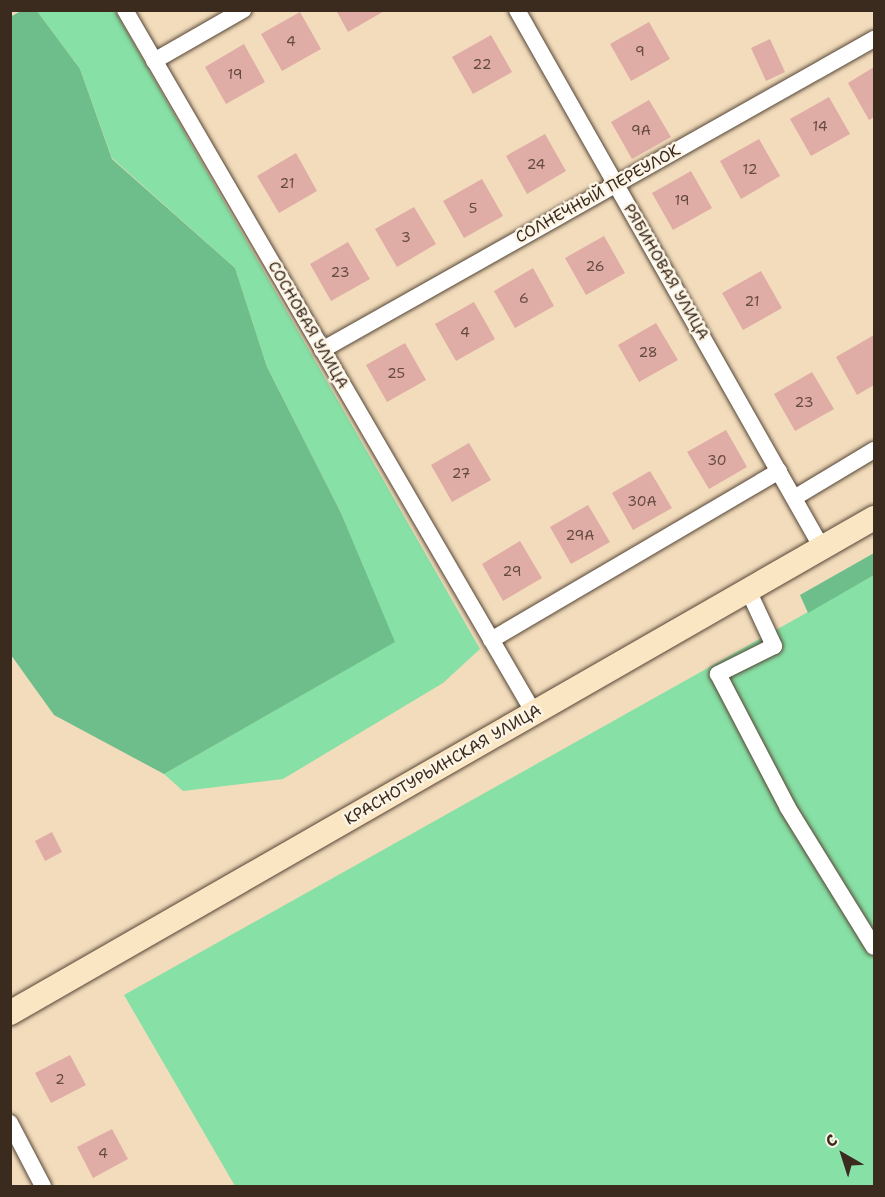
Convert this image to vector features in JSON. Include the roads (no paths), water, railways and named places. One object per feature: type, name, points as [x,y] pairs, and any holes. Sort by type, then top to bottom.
[{"type":"main road","name":"КРАСНОТУРЬИНСКАЯ УЛИЦА","points":[[10,1013],[874,518]]},
{"type":"street","name":"СОСНОВАЯ УЛИЦА","points":[[125,10],[534,713]]},
{"type":"street","points":[[154,61],[243,10]]},
{"type":"street","name":"РЯБИНОВАЯ УЛИЦА","points":[[517,10],[822,548]]},
{"type":"street","name":"СОЛНЕЧНЫЙ ПЕРЕУЛОК","points":[[322,350],[874,39]]},
{"type":"street","points":[[794,498],[874,450]]},
{"type":"street","points":[[491,640],[779,471]]},
{"type":"street","points":[[748,590],[774,646],[718,674],[789,808],[874,947]]},
{"type":"street","points":[[10,1123],[43,1186]]}]
